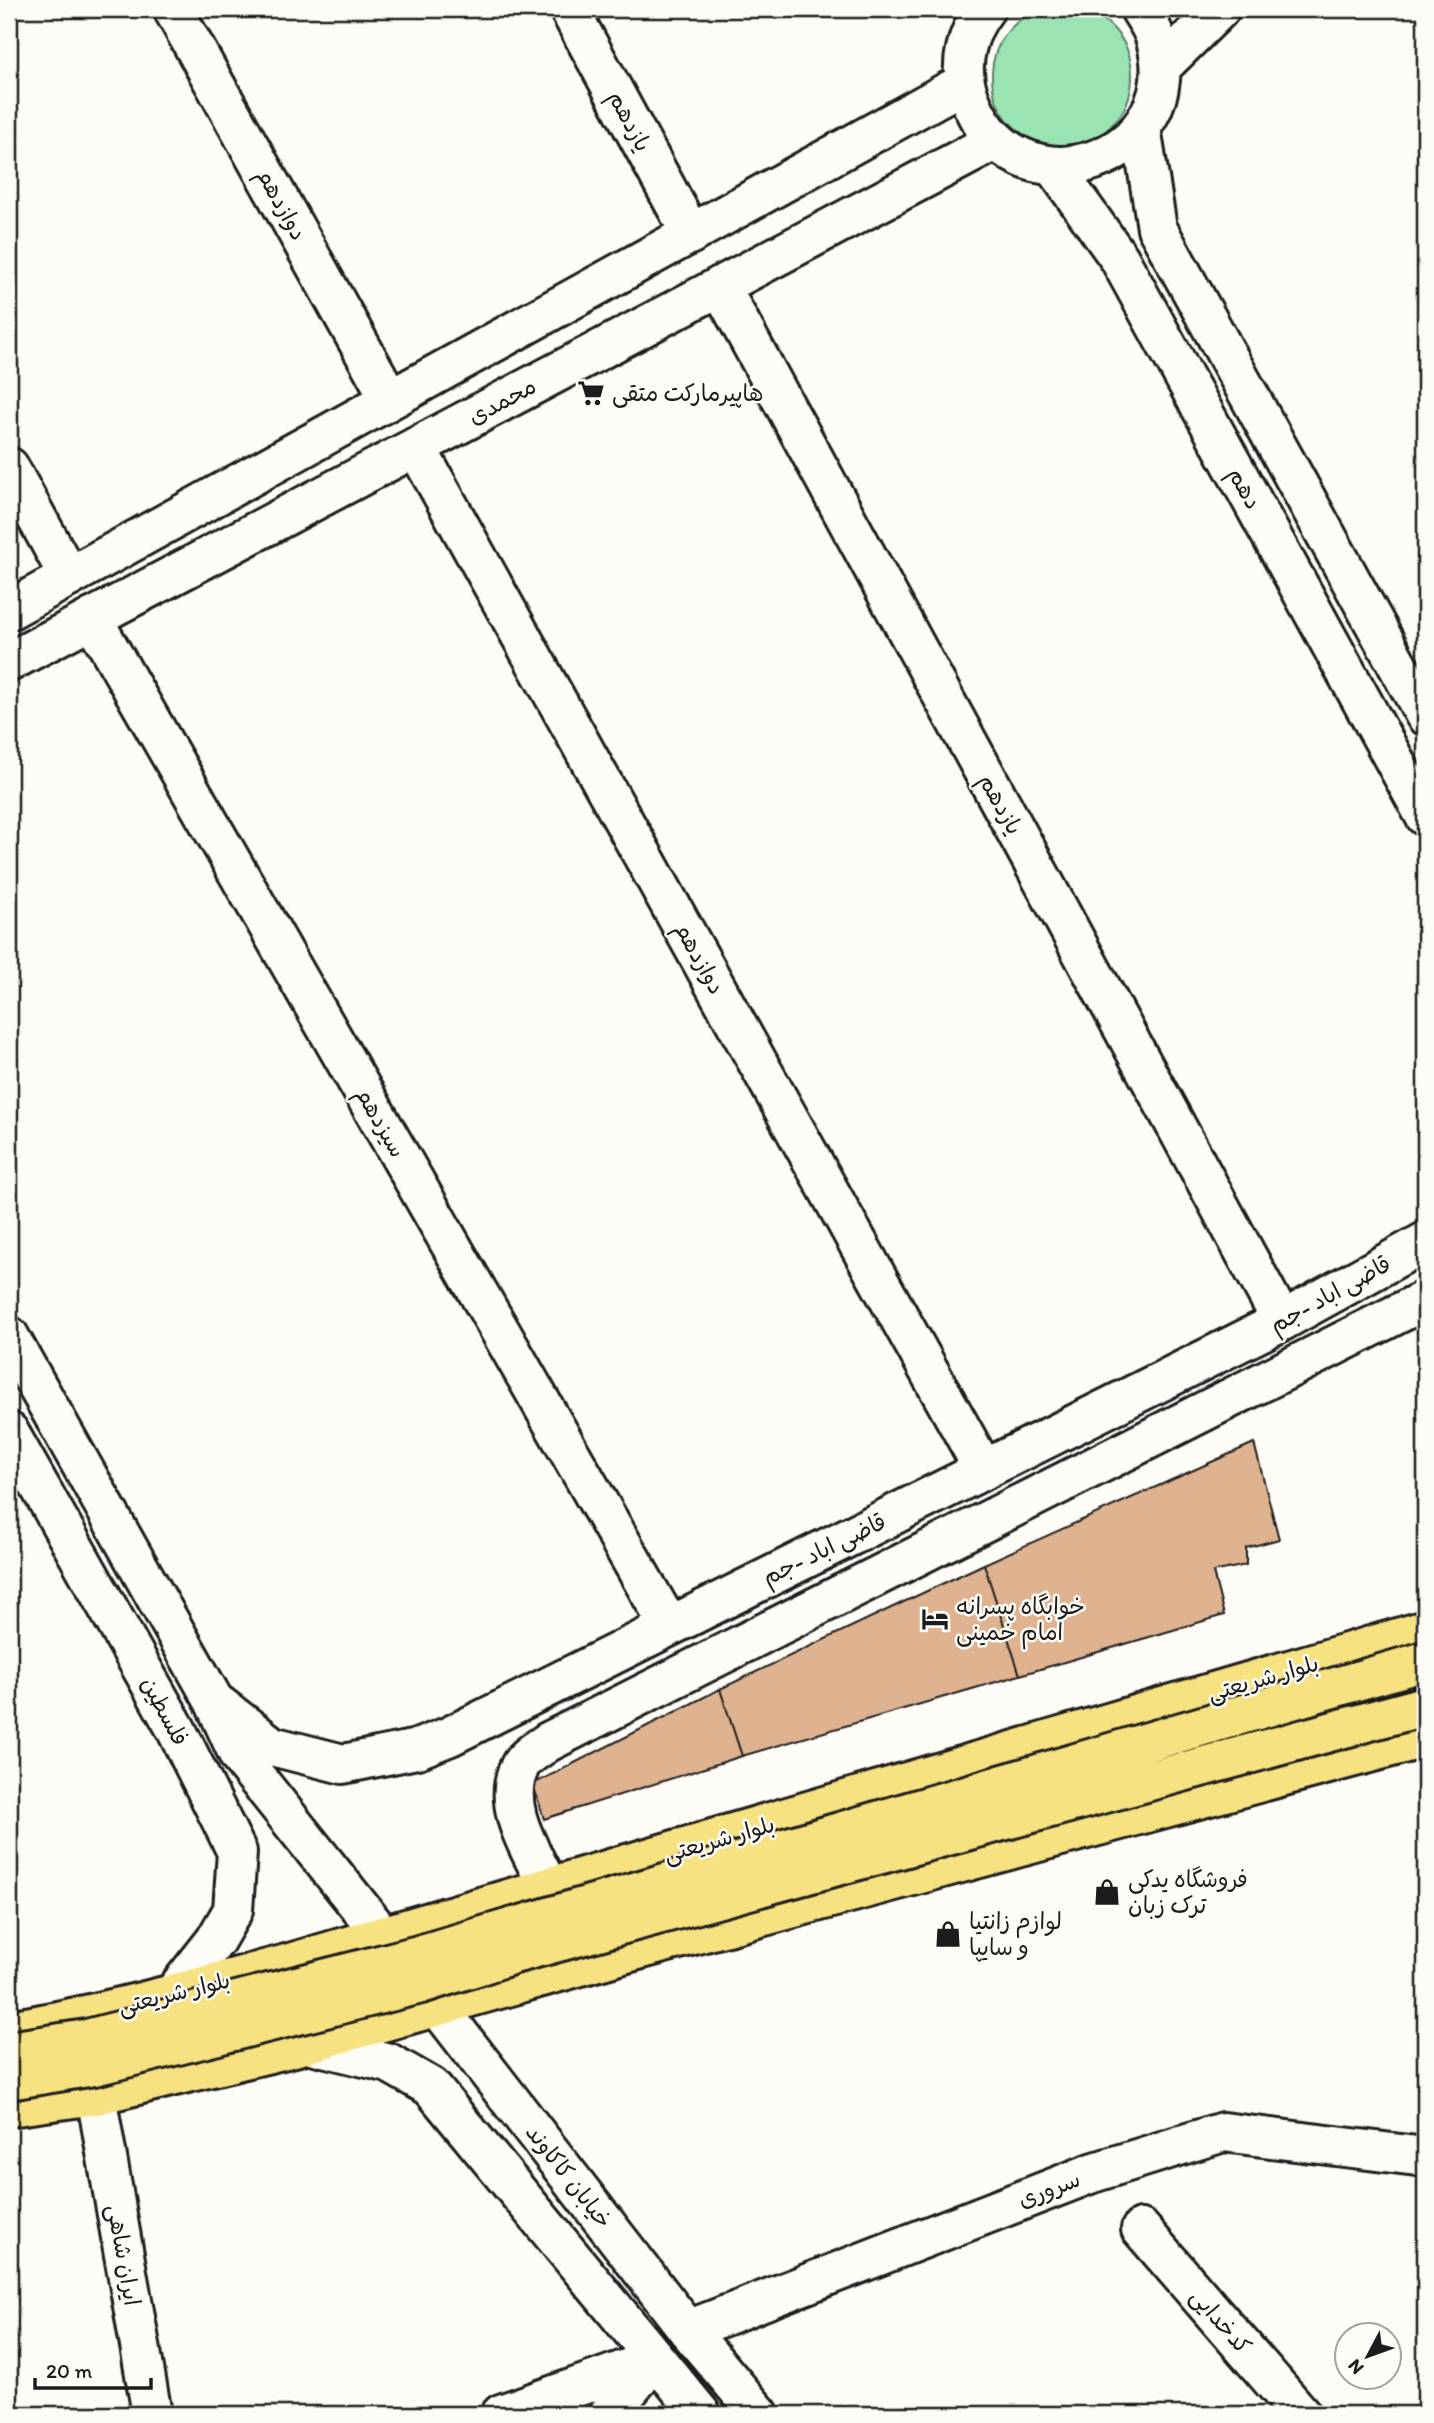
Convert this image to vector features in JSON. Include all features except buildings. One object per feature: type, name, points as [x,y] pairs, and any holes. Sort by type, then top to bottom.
[{"type":"main road","name":"دوازدهم","points":[[173,9],[984,1470]]},
{"type":"main road","name":"یازدهم","points":[[569,9],[1282,1321]]},
{"type":"main road","points":[[977,13],[965,51],[964,83],[975,114],[995,141],[1023,159],[1054,167],[1087,164],[1117,150],[1141,128],[1156,100],[1161,67],[1155,36],[1140,9]]},
{"type":"main road","points":[[1161,67],[1220,9]]},
{"type":"main road","points":[[9,610],[964,83]]},
{"type":"main road","points":[[1141,128],[1157,228],[1425,715]]},
{"type":"main road","name":"محمدی","points":[[9,662],[995,141]]},
{"type":"main road","name":"دهم","points":[[1054,167],[1119,258],[1425,816]]},
{"type":"main road","points":[[9,467],[69,577]]},
{"type":"main road","name":"سیزدهم","points":[[69,577],[669,1626]]},
{"type":"main road","name":"قاضی اباد -جم","points":[[214,1701],[272,1746],[343,1764],[418,1749],[450,1736],[1282,1321],[1425,1242]]},
{"type":"main road","name":"قاضی اباد -جم","points":[[539,1891],[517,1820],[512,1793],[520,1764],[548,1742],[1425,1300]]},
{"type":"main road","name":"فلسطین","points":[[9,1336],[214,1701],[239,1756],[383,1936]]},
{"type":"main road","name":"فلسطین","points":[[9,1432],[176,1730],[237,1853],[233,1910],[215,1941],[169,1995]]},
{"type":"main road","name":"بلوار شریعتی","points":[[27,2027],[169,1995],[276,1967],[1425,1630]]},
{"type":"main road","points":[[9,2051],[88,2039],[415,1956],[1425,1661]]},
{"type":"main road","points":[[17,2096],[94,2066],[421,1983],[514,1954],[1425,1706]]},
{"type":"main road","points":[[17,2096],[96,2095],[307,2043],[623,1954],[1425,1738]]},
{"type":"main road","points":[[606,1872],[595,1883],[589,1896],[587,1911],[598,1938],[609,1948],[623,1954]]},
{"type":"main road","points":[[539,1891],[543,1902],[555,1914],[564,1944],[562,1958],[554,1974]]},
{"type":"main road","name":"خیابان کاکاوند","points":[[383,1936],[688,2330],[759,2414]]},
{"type":"main road","points":[[169,1995],[150,2006],[142,2022],[141,2040],[148,2057],[161,2069],[179,2074]]},
{"type":"main road","points":[[17,2096],[47,2101],[60,2094],[69,2083],[74,2069],[74,2054],[68,2041],[58,2031],[27,2027]]},
{"type":"main road","points":[[307,2043],[389,2063],[431,2087],[701,2414]]},
{"type":"main road","name":"ایران شاهی","points":[[96,2095],[152,2414]]},
{"type":"main road","name":"سروری","points":[[688,2330],[1092,2173],[1223,2132],[1425,2157]]},
{"type":"main road","name":"کدخدایی","points":[[1141,2229],[1301,2414]]},
{"type":"main road","points":[[501,2414],[655,2358]]},
{"type":"main road","points":[[609,2414],[655,2358]]},
{"type":"green space","points":[[1062,6],[1089,11],[1112,26],[1127,49],[1132,76],[1127,103],[1112,126],[1089,141],[1062,146],[1035,141],[1012,126],[997,103],[992,76],[997,49],[1012,26],[1035,11]]},
{"type":"place","name":"هاپیرمارکت متقی","points":[[591,393]]},
{"type":"place","name":"خوابگاه پسرانه امام خمینی","points":[[935,1619]]},
{"type":"place","name":"فروشگاه یدکی ترک زبان","points":[[1107,1892]]},
{"type":"place","name":"لوازم زانتیا و سایپا","points":[[948,1934]]}]
